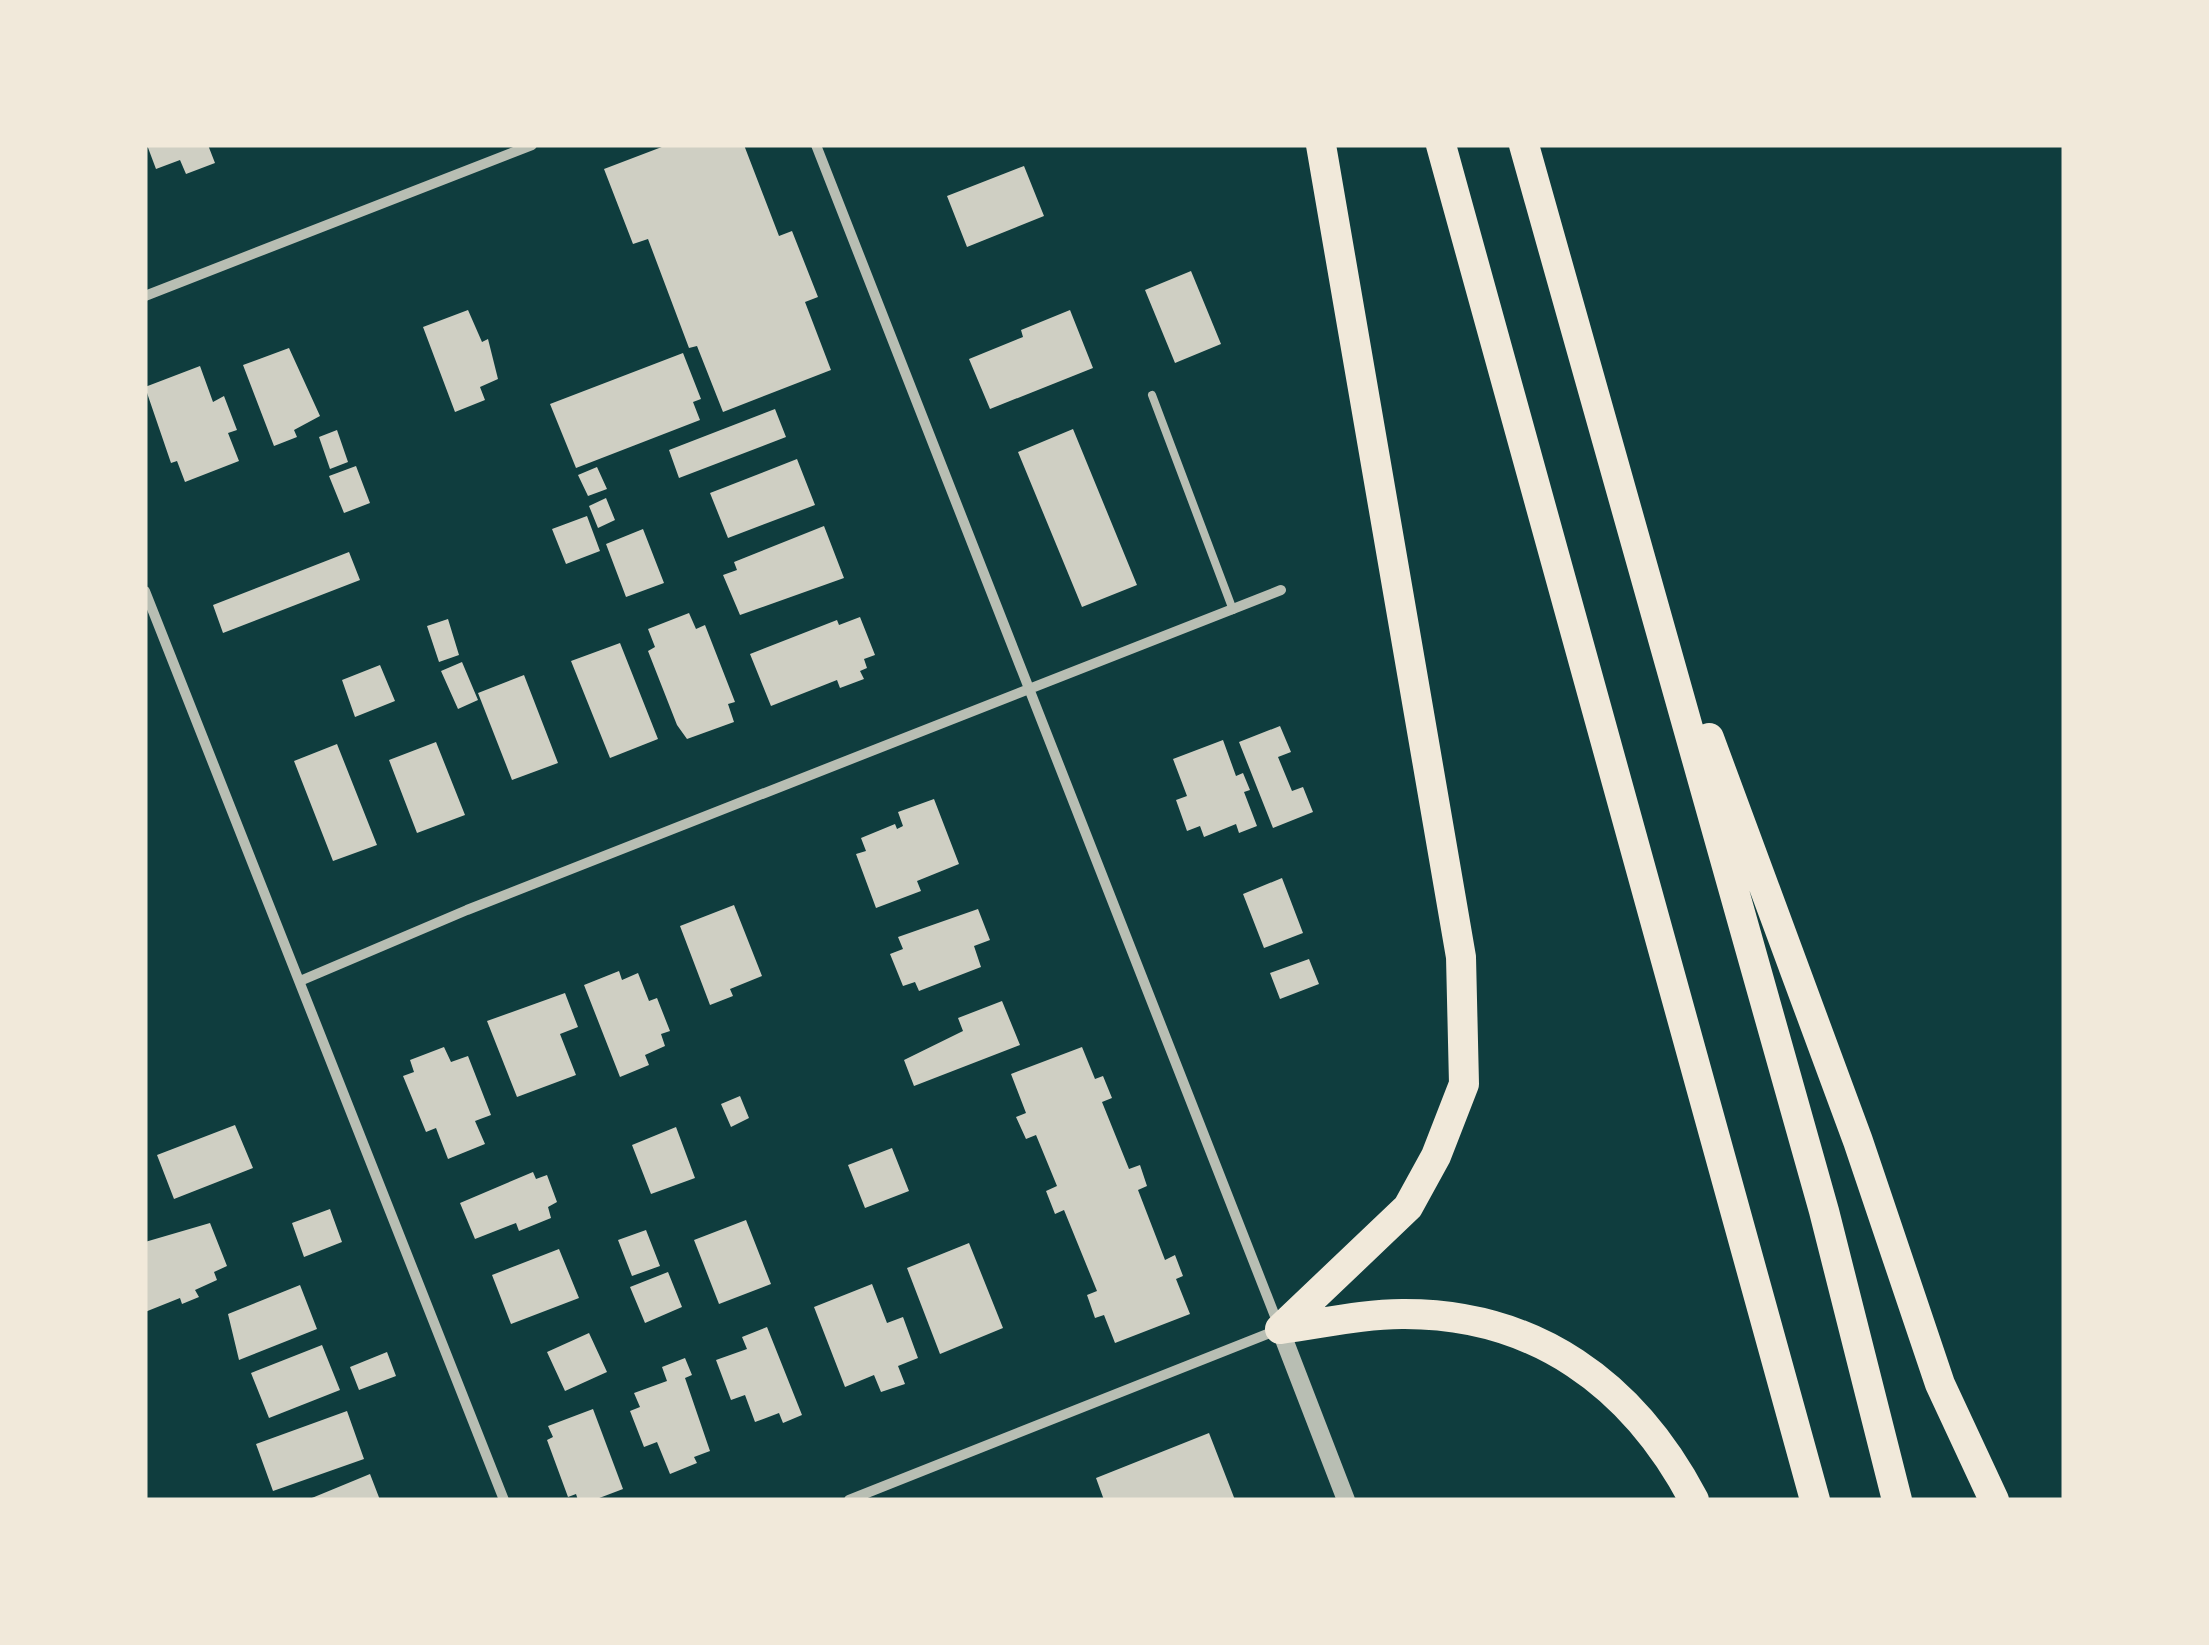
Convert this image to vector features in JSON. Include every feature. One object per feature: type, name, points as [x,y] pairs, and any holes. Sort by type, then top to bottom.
[{"type":"highway","points":[[1280,1329],[1408,1206],[1436,1156],[1464,1084],[1461,957],[1321,145]]},
{"type":"highway","points":[[1442,145],[1815,1500]]},
{"type":"highway","points":[[1524,145],[1824,1212],[1898,1500]]},
{"type":"highway","points":[[1630,524],[1851,1123],[1940,1384],[1994,1500]]},
{"type":"highway","points":[[1280,1329],[1400,1314],[1473,1319],[1540,1340],[1596,1376],[1649,1429],[1694,1500]]},
{"type":"street","points":[[145,296],[532,145]]},
{"type":"street","points":[[816,145],[1346,1500]]},
{"type":"street","points":[[300,981],[467,910],[1281,590]]},
{"type":"street","points":[[145,591],[504,1500]]},
{"type":"street","points":[[850,1500],[1280,1329]]},
{"type":"lane","points":[[1152,395],[1232,610]]},
{"type":"building","points":[[147,145],[208,145],[215,163],[186,174],[180,160],[156,169]]},
{"type":"building","points":[[667,145],[744,145],[779,236],[792,231],[818,297],[805,302],[831,370],[723,412],[697,346],[689,348],[648,239],[633,244],[604,169]]},
{"type":"building","points":[[1024,166],[1044,216],[967,247],[947,196]]},
{"type":"building","points":[[1191,271],[1221,344],[1175,363],[1145,290]]},
{"type":"building","points":[[468,310],[482,342],[488,339],[498,379],[480,387],[485,400],[455,412],[423,327]]},
{"type":"building","points":[[1070,310],[1093,368],[990,409],[969,359],[1023,337],[1021,330]]},
{"type":"building","points":[[289,348],[320,416],[294,430],[297,437],[274,446],[243,365]]},
{"type":"building","points":[[683,353],[701,399],[693,402],[700,420],[576,468],[550,404]]},
{"type":"building","points":[[200,366],[213,402],[224,396],[237,430],[228,433],[239,461],[185,482],[177,461],[171,463],[145,387]]},
{"type":"building","points":[[775,409],[786,437],[679,478],[669,450]]},
{"type":"building","points":[[1073,429],[1137,585],[1082,607],[1018,452]]},
{"type":"building","points":[[337,430],[348,462],[330,469],[319,437]]},
{"type":"building","points":[[797,459],[815,505],[728,538],[710,493]]},
{"type":"building","points":[[356,466],[370,503],[344,513],[329,476]]},
{"type":"building","points":[[597,467],[607,489],[588,496],[578,475]]},
{"type":"building","points":[[606,498],[615,520],[598,528],[589,506]]},
{"type":"building","points":[[587,516],[600,551],[566,564],[552,529]]},
{"type":"building","points":[[824,526],[844,578],[740,615],[723,575],[737,570],[734,562]]},
{"type":"building","points":[[643,529],[664,583],[626,597],[606,544]]},
{"type":"building","points":[[349,552],[360,580],[223,633],[213,605]]},
{"type":"building","points":[[689,613],[696,629],[705,625],[735,702],[728,704],[734,722],[687,739],[677,725],[648,651],[655,647],[648,629]]},
{"type":"building","points":[[860,617],[875,655],[864,659],[867,668],[860,671],[864,679],[840,688],[837,680],[771,706],[750,654],[837,620],[839,625]]},
{"type":"building","points":[[448,619],[459,655],[439,662],[427,626]]},
{"type":"building","points":[[620,643],[658,739],[610,758],[571,661]]},
{"type":"building","points":[[462,662],[478,700],[458,709],[441,671]]},
{"type":"building","points":[[380,665],[395,701],[355,717],[342,680]]},
{"type":"building","points":[[524,675],[558,763],[512,780],[478,693]]},
{"type":"building","points":[[1280,726],[1291,752],[1278,757],[1292,791],[1303,787],[1313,812],[1273,828],[1239,742]]},
{"type":"building","points":[[1223,740],[1236,776],[1243,773],[1250,790],[1244,792],[1257,826],[1239,833],[1236,824],[1204,837],[1200,826],[1187,831],[1176,800],[1187,796],[1173,759]]},
{"type":"building","points":[[436,742],[465,815],[417,833],[389,760]]},
{"type":"building","points":[[337,744],[377,845],[333,861],[294,761]]},
{"type":"building","points":[[934,799],[959,864],[917,881],[921,891],[876,908],[856,854],[866,851],[861,838],[895,824],[897,829],[903,826],[898,812]]},
{"type":"building","points":[[1282,878],[1303,933],[1264,948],[1243,894]]},
{"type":"building","points":[[734,905],[762,976],[730,989],[733,996],[710,1005],[680,926]]},
{"type":"building","points":[[978,909],[990,940],[974,946],[981,967],[919,991],[915,982],[903,986],[890,954],[903,949],[898,937]]},
{"type":"building","points":[[1309,959],[1319,984],[1280,999],[1270,973]]},
{"type":"building","points":[[619,971],[622,980],[638,973],[649,1001],[657,998],[670,1031],[661,1034],[665,1046],[645,1055],[649,1065],[620,1077],[584,985]]},
{"type":"building","points":[[565,993],[578,1027],[560,1034],[576,1075],[517,1097],[487,1021]]},
{"type":"building","points":[[1002,1001],[1020,1045],[914,1086],[904,1060],[963,1031],[958,1018]]},
{"type":"building","points":[[444,1047],[451,1062],[468,1056],[491,1115],[475,1121],[485,1144],[448,1159],[436,1128],[426,1132],[403,1076],[414,1072],[410,1060]]},
{"type":"building","points":[[1082,1047],[1095,1079],[1103,1076],[1112,1098],[1102,1102],[1129,1169],[1140,1165],[1147,1186],[1138,1190],[1165,1260],[1175,1255],[1183,1276],[1176,1279],[1190,1314],[1115,1343],[1104,1315],[1095,1318],[1087,1295],[1097,1291],[1064,1210],[1055,1214],[1046,1191],[1057,1186],[1036,1135],[1026,1139],[1016,1117],[1026,1113],[1011,1074]]},
{"type":"building","points":[[740,1096],[749,1118],[731,1127],[721,1104]]},
{"type":"building","points":[[235,1125],[253,1168],[174,1199],[157,1155]]},
{"type":"building","points":[[676,1127],[695,1178],[651,1194],[632,1145]]},
{"type":"building","points":[[892,1148],[909,1191],[865,1208],[848,1165]]},
{"type":"building","points":[[533,1172],[536,1179],[547,1175],[557,1202],[548,1207],[551,1218],[519,1231],[516,1223],[475,1239],[460,1203]]},
{"type":"building","points":[[330,1209],[342,1242],[304,1257],[292,1223]]},
{"type":"building","points":[[746,1220],[771,1284],[719,1304],[694,1240]]},
{"type":"building","points":[[210,1223],[227,1266],[214,1272],[217,1280],[195,1290],[199,1297],[182,1304],[180,1298],[145,1312],[145,1242]]},
{"type":"building","points":[[646,1230],[660,1266],[632,1276],[618,1240]]},
{"type":"building","points":[[969,1243],[1003,1328],[940,1354],[907,1268]]},
{"type":"building","points":[[559,1249],[579,1298],[511,1324],[492,1275]]},
{"type":"building","points":[[668,1272],[682,1307],[645,1323],[630,1287]]},
{"type":"building","points":[[872,1284],[887,1323],[903,1317],[918,1358],[898,1366],[905,1384],[881,1392],[874,1375],[845,1387],[814,1307]]},
{"type":"building","points":[[300,1285],[317,1329],[239,1360],[228,1314]]},
{"type":"building","points":[[767,1327],[802,1415],[783,1423],[779,1413],[755,1422],[745,1395],[731,1400],[716,1360],[747,1349],[742,1337]]},
{"type":"building","points":[[589,1333],[607,1372],[565,1391],[547,1352]]},
{"type":"building","points":[[322,1345],[340,1390],[269,1418],[251,1373]]},
{"type":"building","points":[[387,1352],[396,1376],[359,1390],[350,1367]]},
{"type":"building","points":[[685,1358],[692,1375],[685,1378],[710,1451],[694,1457],[697,1463],[670,1474],[657,1442],[644,1447],[630,1411],[640,1407],[634,1393],[667,1381],[662,1367]]},
{"type":"building","points":[[593,1409],[623,1489],[594,1500],[578,1500],[576,1494],[568,1497],[547,1440],[553,1437],[548,1426]]},
{"type":"building","points":[[347,1411],[364,1459],[273,1491],[256,1444]]},
{"type":"building","points":[[1209,1433],[1235,1500],[1104,1500],[1096,1478]]},
{"type":"building","points":[[370,1474],[380,1500],[307,1500]]}]
